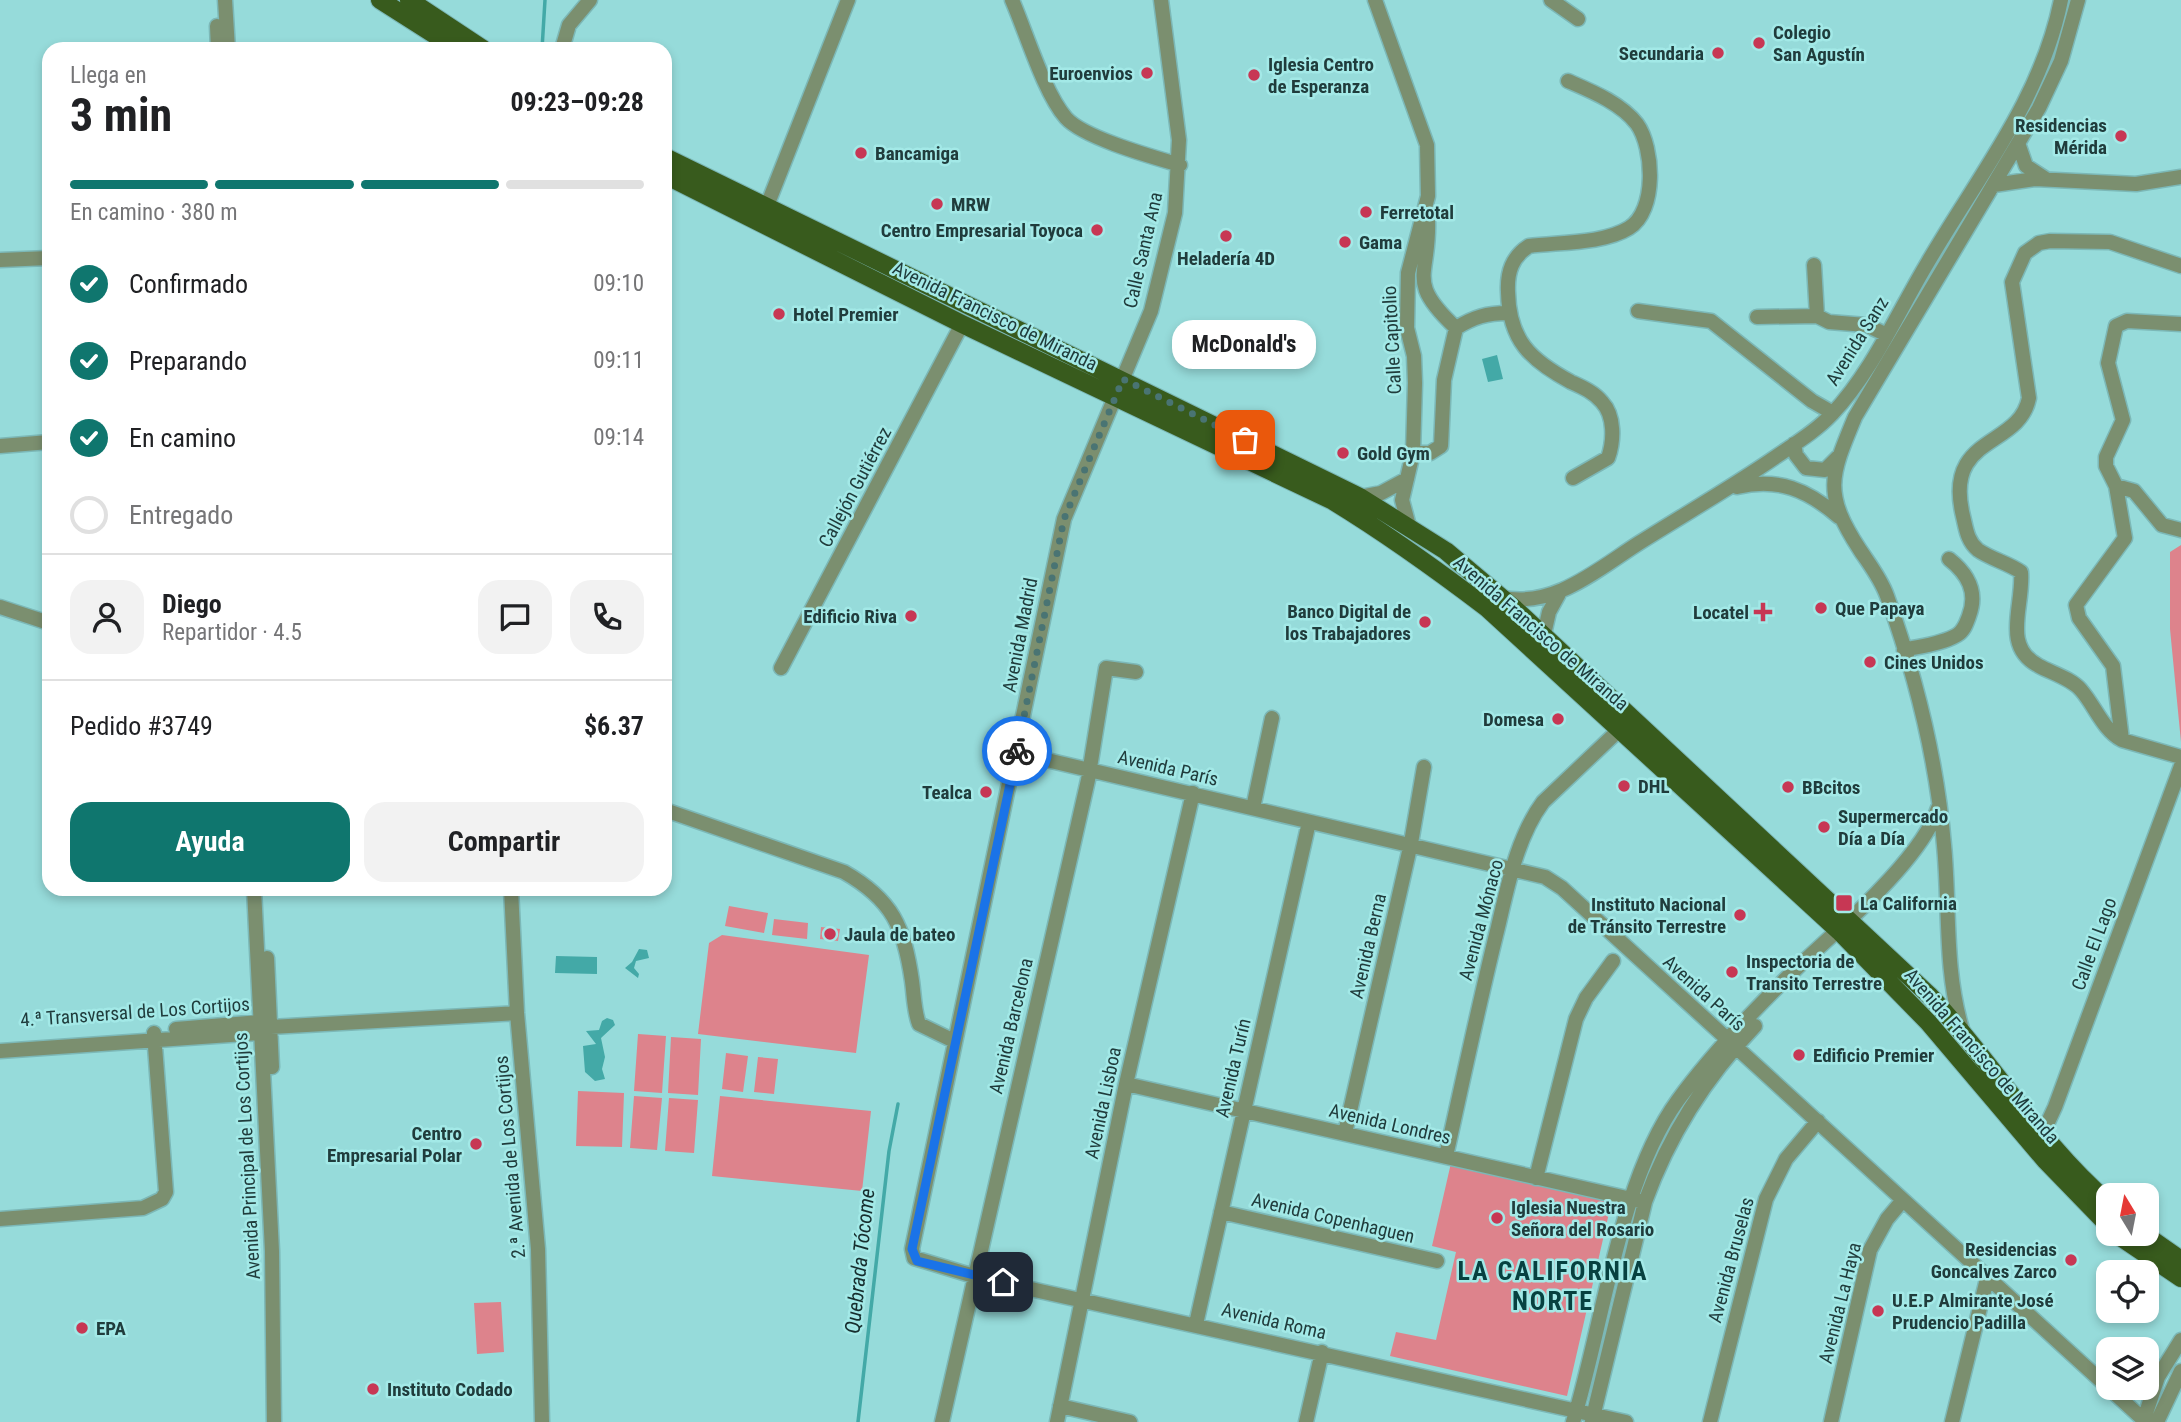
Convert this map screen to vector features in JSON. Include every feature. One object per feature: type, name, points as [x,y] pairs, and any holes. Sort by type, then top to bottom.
[{"type":"main road","points":[[380,0],[446,42]]},
{"type":"main road","points":[[409,0],[472,42]]},
{"type":"main road","name":"Avenida Francisco de Miranda","points":[[672,161],[763,216],[962,324],[1333,502],[1387,534],[1487,608],[1619,730],[1962,1029],[2042,1135],[2096,1192]]},
{"type":"main road","name":"Avenida Francisco de Miranda","points":[[672,178],[763,216],[1123,379],[1360,496],[1446,551],[1543,635],[1845,925],[2045,1160],[2096,1213]]},
{"type":"main road","points":[[2160,1245],[2181,1260]]},
{"type":"main road","points":[[2134,1246],[2181,1278]]},
{"type":"street","points":[[216,0],[218,42]]},
{"type":"street","points":[[225,0],[228,42]]},
{"type":"street","points":[[564,42],[569,24],[590,0]]},
{"type":"street","points":[[763,216],[848,0]]},
{"type":"street","points":[[1012,0],[1049,90],[1068,120],[1095,135],[1180,165]]},
{"type":"street","name":"Calle Santa Ana","points":[[1115,397],[1151,311],[1175,213],[1180,165],[1173,81],[1161,0]]},
{"type":"street","name":"Calle Capitolio","points":[[1375,0],[1427,145],[1429,186],[1408,273],[1407,328],[1414,356],[1415,383],[1413,453],[1402,500],[1409,526]]},
{"type":"street","points":[[1550,0],[1578,19]]},
{"type":"street","name":"Avenida Sanz","points":[[1496,596],[1515,601],[1560,592],[1732,488],[1833,413],[1860,377],[1940,241],[2012,130],[2047,57],[2062,0]]},
{"type":"street","name":"Avenida Sanz","points":[[1840,519],[1833,481],[1839,456],[1855,417],[2055,78],[2078,0]]},
{"type":"street","points":[[1568,81],[1598,94],[1637,124],[1648,159],[1647,206],[1638,221],[1613,235],[1529,246],[1519,252],[1511,264],[1507,281],[1508,313],[1516,334],[1534,359],[1541,366],[1592,393],[1604,403],[1609,415],[1613,439],[1608,458],[1573,478]]},
{"type":"street","points":[[2018,143],[2026,166],[2048,180]]},
{"type":"street","points":[[1994,185],[2021,180],[2048,180],[2115,185],[2181,177]]},
{"type":"street","points":[[1425,206],[1428,229],[1422,269],[1423,284],[1431,301],[1456,328]]},
{"type":"street","points":[[2181,266],[2110,242],[2050,241],[2039,243],[2025,253],[2012,282],[2029,398],[2027,409],[2020,418],[1975,452],[1966,464],[1957,493],[1970,541],[1979,550],[2021,572],[2017,630],[2020,650],[2029,661],[2078,686],[2112,733],[2122,740],[2181,757]]},
{"type":"street","points":[[0,260],[42,258]]},
{"type":"street","points":[[1814,265],[1816,316]]},
{"type":"street","points":[[1638,311],[1712,321],[1812,401],[1833,413]]},
{"type":"street","points":[[1413,453],[1430,453],[1441,446],[1444,380],[1456,328],[1472,318],[1490,313],[1508,313]]},
{"type":"street","points":[[1757,317],[1816,316],[1829,323],[1866,325],[1885,334]]},
{"type":"street","points":[[2122,740],[2113,666],[2080,618],[2076,605],[2125,538],[2116,486],[2106,466],[2106,457],[2123,420],[2108,363],[2116,326],[2126,321],[2181,324]]},
{"type":"street","name":"Callejón Gutiérrez","points":[[781,668],[962,324]]},
{"type":"street","name":"Avenida Madrid","points":[[914,1258],[912,1249],[954,1041],[1064,519],[1115,397]]},
{"type":"street","points":[[0,446],[42,443]]},
{"type":"street","points":[[1794,444],[1802,466],[1811,469],[1825,470],[1839,456]]},
{"type":"street","points":[[1360,496],[1381,493],[1407,479]]},
{"type":"street","points":[[1732,488],[1761,482],[1780,483],[1811,496],[1840,519],[1881,581],[1904,650],[1922,718],[1944,845],[1948,957],[1962,1029]]},
{"type":"street","points":[[2116,486],[2134,491],[2162,525],[2181,530]]},
{"type":"street","points":[[1904,650],[1950,639],[1964,628],[1972,607],[1973,594],[1962,569],[1949,559]]},
{"type":"street","points":[[1551,666],[1543,652],[1543,635],[1549,612],[1560,592]]},
{"type":"street","points":[[0,607],[42,621]]},
{"type":"street","name":"Avenida Barcelona","points":[[942,1422],[1090,769],[1106,668],[1136,672]]},
{"type":"street","points":[[1253,808],[1272,718]]},
{"type":"street","name":"Avenida Mónaco","points":[[1446,1156],[1482,991],[1513,869],[1533,816],[1543,802],[1619,730]]},
{"type":"street","name":"Avenida París","points":[[1017,752],[1309,822],[1411,843],[1545,877],[1562,888],[1987,1279],[2147,1421]]},
{"type":"street","name":"Calle El Lago","points":[[2042,1135],[2055,1107],[2181,766]]},
{"type":"street","name":"Avenida Berna","points":[[1345,1133],[1411,843],[1424,767]]},
{"type":"street","name":"Avenida Lisboa","points":[[1057,1422],[1126,1084],[1192,793]]},
{"type":"street","points":[[1575,1416],[1638,1200],[1679,1124],[1732,1045],[1831,944],[1918,844],[1930,829],[1938,807]]},
{"type":"street","points":[[672,812],[844,872],[866,885],[886,903],[900,926],[908,949],[919,1024],[954,1041]]},
{"type":"street","name":"Avenida Turín","points":[[1196,1324],[1309,822]]},
{"type":"street","name":"Avenida Principal de Los Cortijos","points":[[255,896],[264,1027],[284,1422]]},
{"type":"street","name":"Avenida Principal de Los Cortijos","points":[[263,896],[274,1422]]},
{"type":"street","name":"2.ª Avenida de Los Cortijos","points":[[511,896],[517,1013],[538,1248],[542,1422]]},
{"type":"street","points":[[1536,1178],[1576,1019],[1586,998],[1613,961]]},
{"type":"street","name":"4.ª Transversal de Los Cortijos","points":[[0,1051],[264,1027],[517,1013]]},
{"type":"street","points":[[0,1219],[143,1208],[162,1199],[166,1192],[154,1036]]},
{"type":"street","name":"4.ª Transversal de Los Cortijos","points":[[0,1041],[154,1036]]},
{"type":"street","name":"Avenida Londres","points":[[1126,1084],[1638,1200]]},
{"type":"street","name":"Avenida Bruselas","points":[[1710,1422],[1766,1199],[1786,1159],[1818,1121]]},
{"type":"street","points":[[1593,1418],[1638,1200]]},
{"type":"street","name":"Avenida La Haya","points":[[1830,1422],[1870,1250],[1887,1219],[1903,1200]]},
{"type":"street","name":"Avenida Copenhaguen","points":[[1222,1212],[1437,1261]]},
{"type":"street","name":"Avenida Roma","points":[[914,1258],[977,1277],[1322,1352],[1575,1416],[1626,1422]]},
{"type":"street","points":[[1952,1422],[1987,1279]]},
{"type":"street","points":[[2147,1421],[2158,1377],[2181,1340]]},
{"type":"street","points":[[1306,1422],[1322,1352]]},
{"type":"street","points":[[2147,1421],[2181,1371]]},
{"type":"street","points":[[1060,1406],[1130,1422]]},
{"type":"shaded area","points":[[2181,545],[2181,742],[2170,629],[2170,552]]},
{"type":"shaded area","points":[[729,906],[768,913],[764,933],[725,926]]},
{"type":"shaded area","points":[[774,919],[808,923],[807,939],[772,935]]},
{"type":"shaded area","name":"Jaula de bateo","points":[[821,927],[840,929],[838,941],[820,939]]},
{"type":"shaded area","points":[[722,935],[869,955],[856,1053],[698,1034],[709,943]]},
{"type":"shaded area","points":[[638,1034],[666,1036],[662,1093],[634,1091]]},
{"type":"shaded area","points":[[671,1037],[701,1039],[698,1095],[668,1093]]},
{"type":"shaded area","points":[[726,1053],[748,1056],[743,1092],[722,1089]]},
{"type":"shaded area","points":[[758,1057],[778,1059],[774,1094],[754,1092]]},
{"type":"shaded area","points":[[578,1091],[624,1093],[622,1147],[576,1146]]},
{"type":"shaded area","points":[[634,1096],[662,1098],[657,1150],[630,1148]]},
{"type":"shaded area","points":[[720,1096],[871,1111],[862,1191],[712,1176]]},
{"type":"shaded area","points":[[669,1098],[698,1100],[694,1153],[665,1151]]},
{"type":"shaded area","points":[[1451,1163],[1612,1200],[1567,1396],[1390,1356],[1396,1332],[1436,1340],[1456,1252],[1432,1246]]},
{"type":"shaded area","points":[[501,1302],[504,1352],[477,1354],[474,1303]]},
{"type":"water","points":[[1497,355],[1503,379],[1488,382],[1482,359]]},
{"type":"water","points":[[639,949],[647,950],[649,958],[636,961],[634,968],[639,974],[638,978],[625,968]]},
{"type":"water","points":[[556,956],[597,957],[597,974],[555,973]]},
{"type":"water","points":[[607,1018],[613,1020],[615,1025],[601,1038],[605,1057],[602,1069],[605,1079],[595,1081],[585,1072],[583,1046],[596,1044],[586,1031],[599,1030],[602,1021]]},
{"type":"waterway","name":"Quebrada Tócome","points":[[542,42],[545,0]]},
{"type":"waterway","name":"Quebrada Tócome","points":[[858,1422],[889,1151],[898,1104]]},
{"type":"way so far","points":[[1017,751],[1064,519],[1105,416],[1123,379],[1245,440]]},
{"type":"place","name":"Colegio San Agustín","points":[[1759,43]]},
{"type":"place","name":"Secundaria","points":[[1718,53]]},
{"type":"place","name":"Euroenvios","points":[[1147,73]]},
{"type":"place","name":"Iglesia Centro de Esperanza","points":[[1254,75]]},
{"type":"place","name":"Residencias Mérida","points":[[2121,136]]},
{"type":"place","name":"Bancamiga","points":[[861,153]]},
{"type":"place","name":"MRW","points":[[937,204]]},
{"type":"place","name":"Ferretotal","points":[[1366,212]]},
{"type":"place","name":"Centro Empresarial Toyoca","points":[[1097,230]]},
{"type":"place","name":"Heladería 4D","points":[[1226,236]]},
{"type":"place","name":"Gama","points":[[1345,242]]},
{"type":"place","name":"Hotel Premier","points":[[779,314]]},
{"type":"place","name":"McDonald's","points":[[1245,440]]},
{"type":"place","name":"Gold Gym","points":[[1343,453]]},
{"type":"place","name":"Que Papaya","points":[[1821,608]]},
{"type":"place","name":"Locatel","points":[[1763,612]]},
{"type":"place","name":"Edificio Riva","points":[[911,616]]},
{"type":"place","name":"Banco Digital de los Trabajadores","points":[[1425,622]]},
{"type":"place","name":"Cines Unidos","points":[[1870,662]]},
{"type":"place","name":"Domesa","points":[[1558,719]]},
{"type":"place","name":"DHL","points":[[1624,786]]},
{"type":"place","name":"BBcitos","points":[[1788,787]]},
{"type":"place","name":"Tealca","points":[[986,792]]},
{"type":"place","name":"Supermercado Día a Día","points":[[1824,827]]},
{"type":"place","name":"La California","points":[[1844,903]]},
{"type":"place","name":"Instituto Nacional de Tránsito Terrestre","points":[[1740,915]]},
{"type":"place","name":"Jaula de bateo","points":[[830,934]]},
{"type":"place","name":"Inspectoria de Transito Terrestre","points":[[1732,972]]},
{"type":"place","name":"Edificio Premier","points":[[1799,1055]]},
{"type":"place","name":"Centro Empresarial Polar","points":[[476,1144]]},
{"type":"place","name":"Iglesia Nuestra Señora del Rosario","points":[[1497,1218]]},
{"type":"place","name":"Residencias Goncalves Zarco","points":[[2071,1260]]},
{"type":"place","name":"U.E.P Almirante José Prudencio Padilla","points":[[1878,1311]]},
{"type":"place","name":"EPA","points":[[82,1328]]},
{"type":"place","name":"Instituto Codado","points":[[373,1389]]},
{"type":"district","name":"LA CALIFORNIA NORTE","points":[[1553,1286]]},
{"type":"route","points":[[1003,1282],[917,1261],[912,1249],[1017,751]]}]
